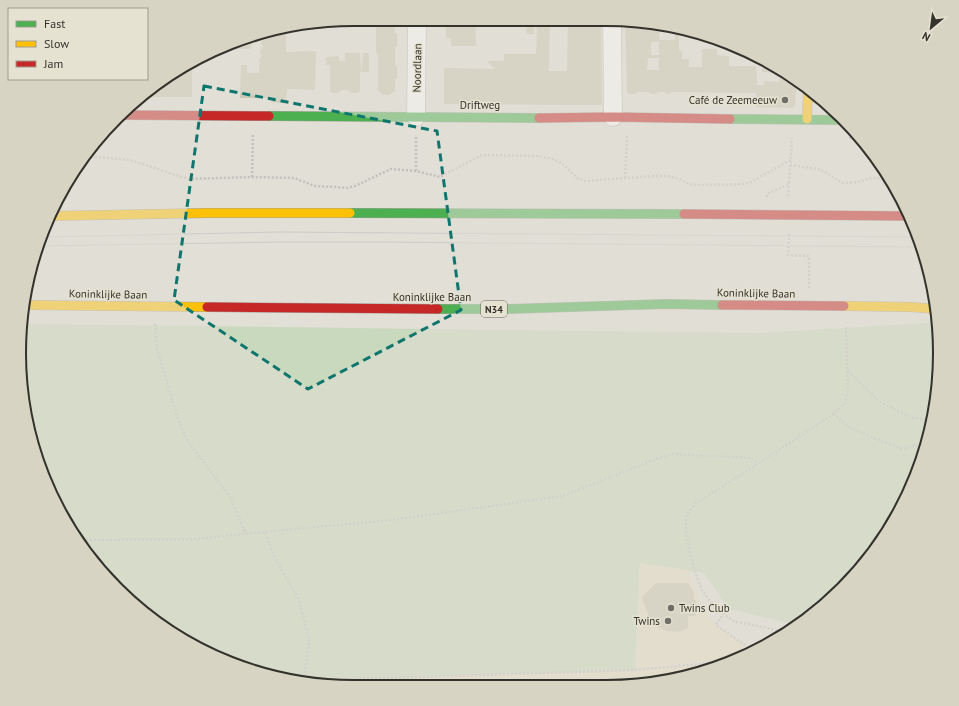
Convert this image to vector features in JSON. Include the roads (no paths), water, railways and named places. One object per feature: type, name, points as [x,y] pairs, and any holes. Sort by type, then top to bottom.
[{"type":"main road","points":[[807,119],[808,96]]},
{"type":"main road","name":"Driftweg","points":[[129,115],[416,125],[613,117],[835,120]]},
{"type":"main road","points":[[56,216],[207,213],[481,213],[903,216]]},
{"type":"main road","name":"Koninklijke Baan","points":[[30,305],[506,309],[666,304],[930,308]]},
{"type":"street","name":"Noordlaan","points":[[416,125],[417,26]]},
{"type":"street","points":[[612,26],[613,117]]},
{"type":"tram line","points":[[47,237],[280,232],[912,237]]},
{"type":"tram line","points":[[44,246],[379,242],[916,247]]},
{"type":"place","name":"Café de Zeemeeuw","points":[[785,100]]},
{"type":"place","name":"Twins Club","points":[[671,608]]},
{"type":"place","name":"Twins","points":[[668,621]]}]
